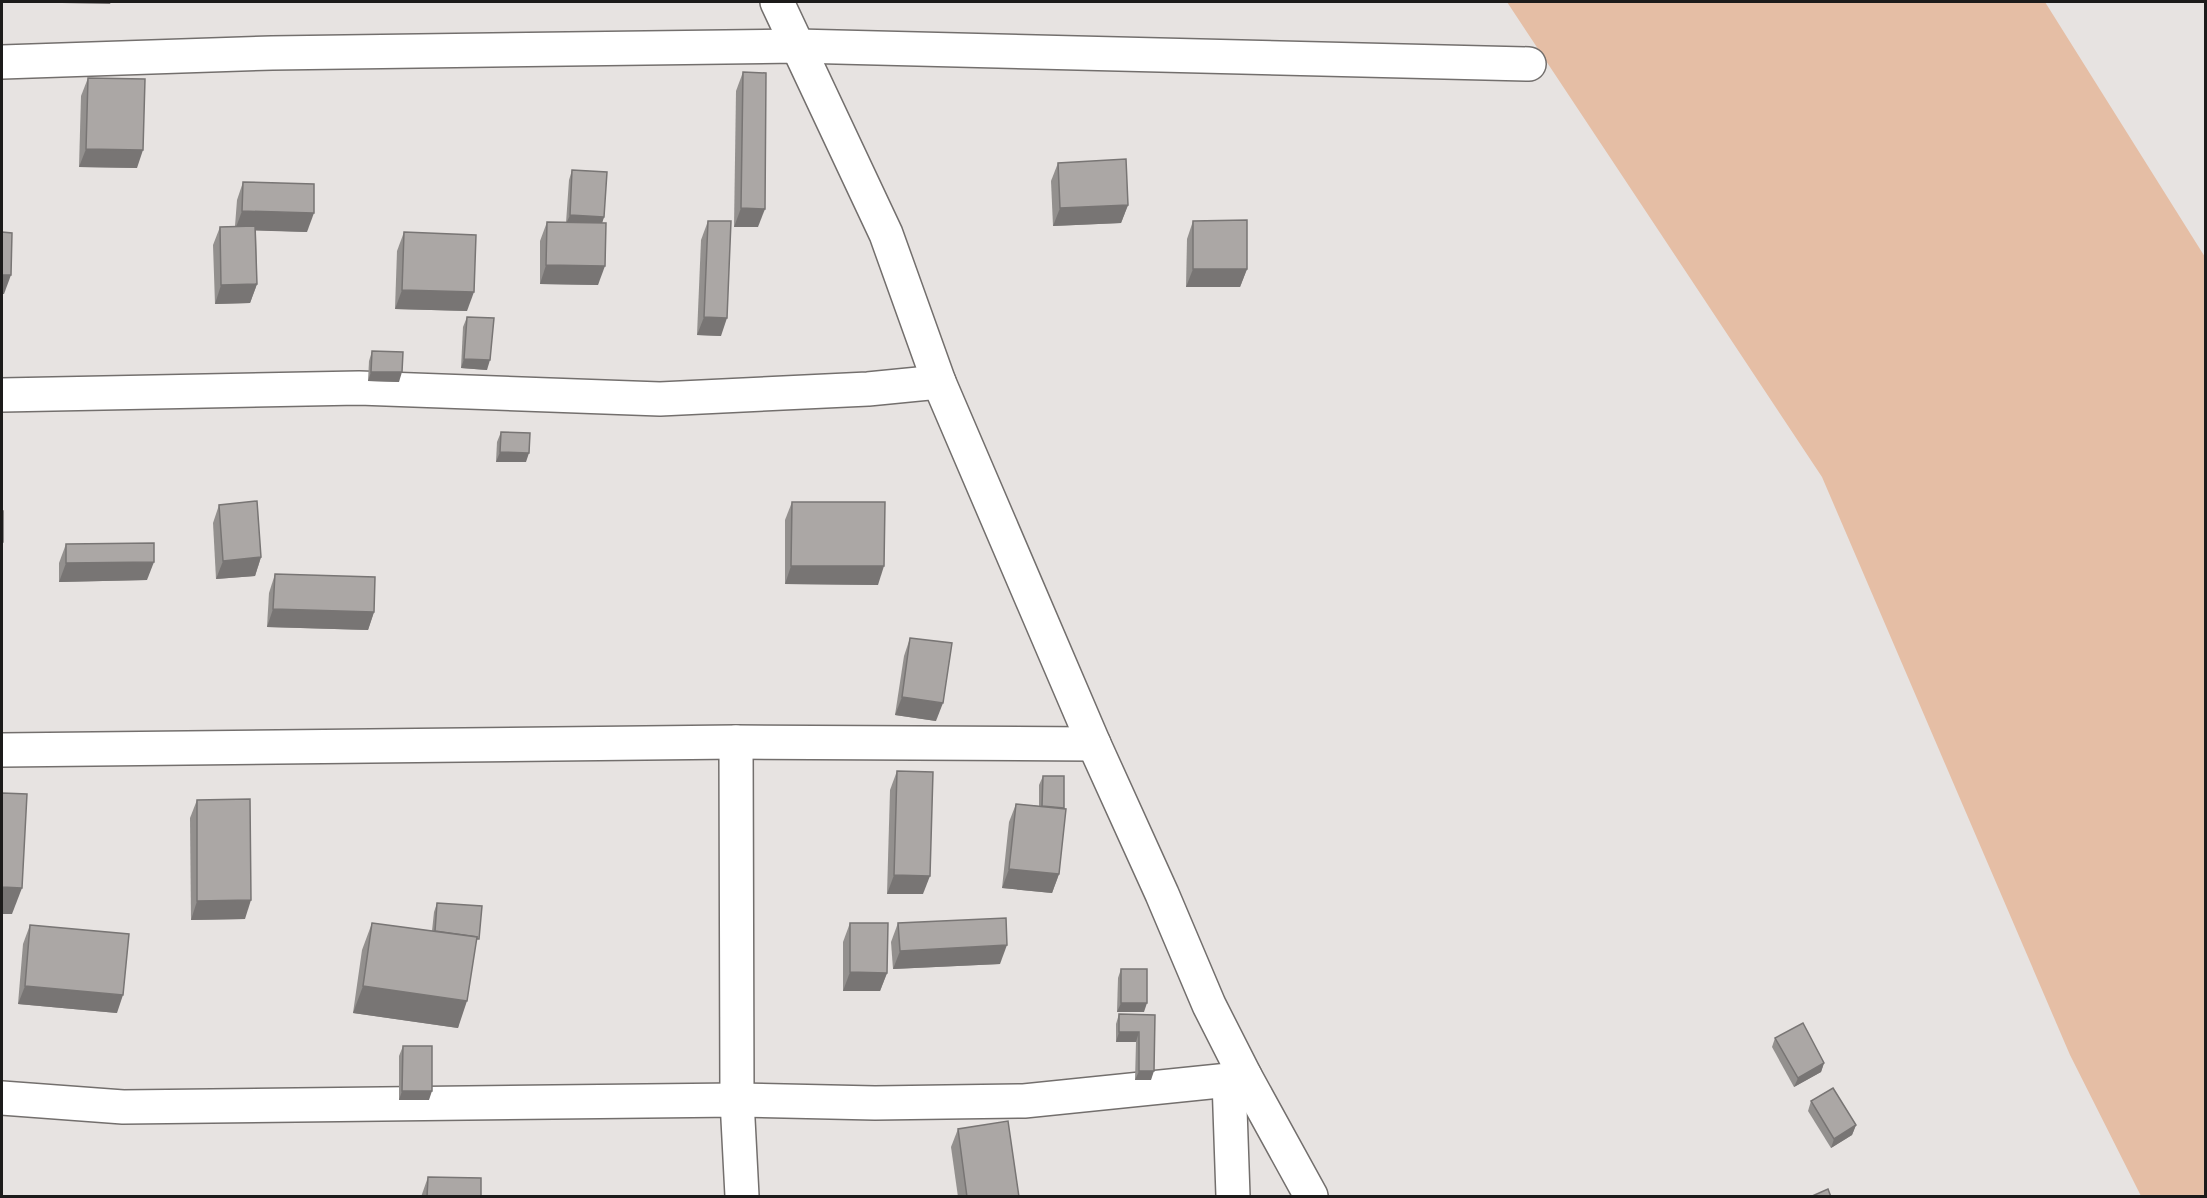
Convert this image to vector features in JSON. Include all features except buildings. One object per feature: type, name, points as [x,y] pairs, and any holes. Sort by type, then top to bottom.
[{"type":"street","points":[[777,2],[886,234],[939,382],[1094,744],[1162,894],[1237,1078],[1311,1197]]},
{"type":"street","points":[[2,62],[272,53],[797,46],[1529,64]]},
{"type":"street","points":[[2,395],[359,388],[660,399],[868,389],[939,382]]},
{"type":"street","points":[[2,750],[736,742],[1094,744]]},
{"type":"street","points":[[736,742],[737,1100],[742,1197]]},
{"type":"street","points":[[2,1098],[123,1107],[737,1100],[875,1103],[1024,1101],[1237,1078]]},
{"type":"street","points":[[1233,1197],[1237,1078]]},
{"type":"shaded area","points":[[1507,2],[2045,2],[2205,257],[2205,1196],[2141,1196],[2070,1055],[1822,477]]}]
